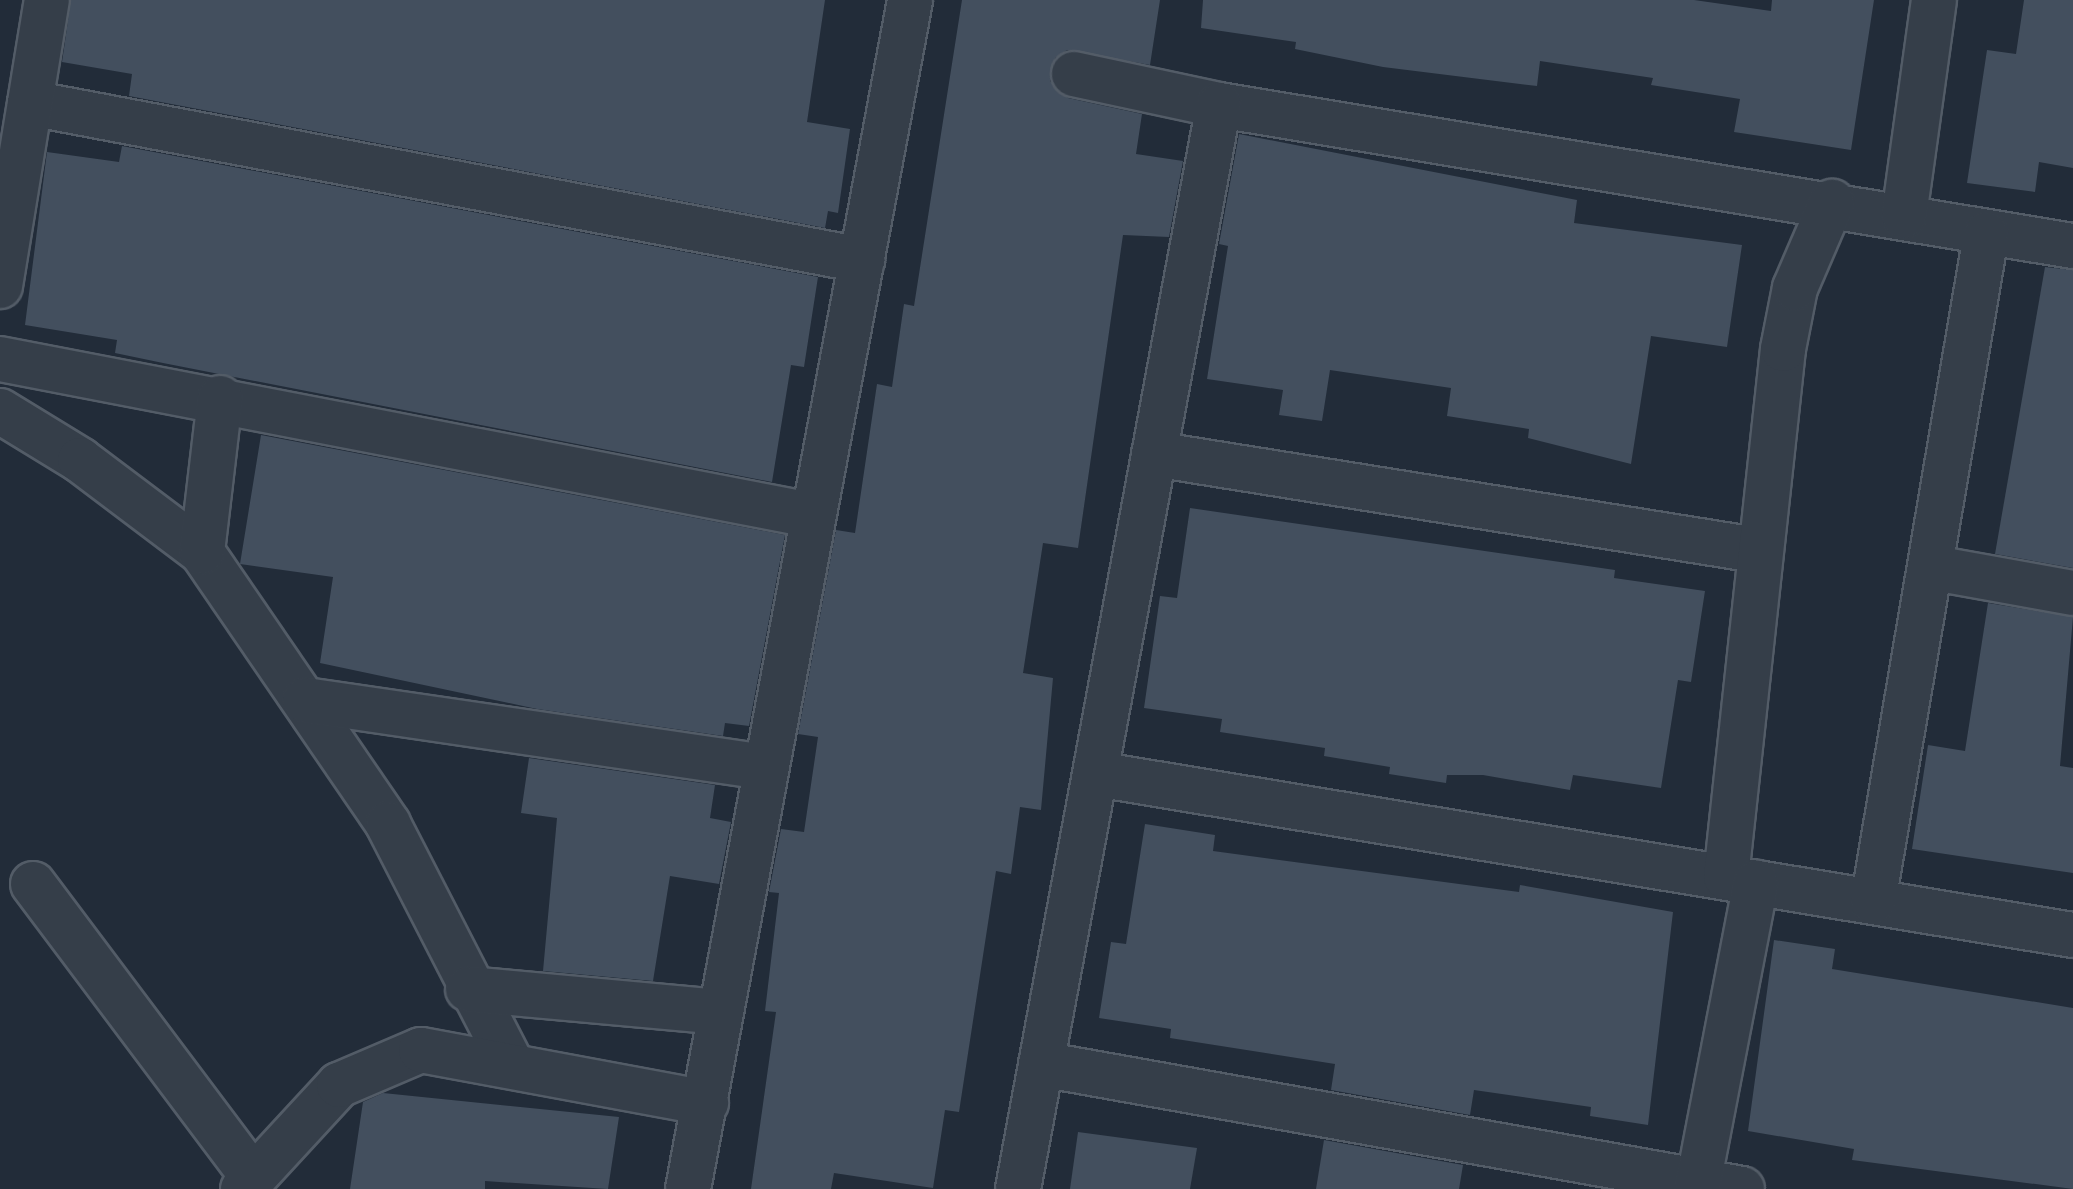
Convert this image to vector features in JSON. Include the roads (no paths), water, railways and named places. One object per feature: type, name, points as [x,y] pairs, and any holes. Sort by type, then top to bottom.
[{"type":"street","points":[[0,286],[47,0]]},
{"type":"street","points":[[688,1189],[706,1103],[762,767],[910,0]]},
{"type":"street","points":[[1904,216],[1934,0]]},
{"type":"street","points":[[1074,74],[1219,105],[1832,202],[1986,235],[2073,246]]},
{"type":"street","points":[[30,103],[862,260]]},
{"type":"street","points":[[1018,1189],[1219,105]]},
{"type":"street","points":[[1698,1185],[1741,880],[1756,550],[1795,288],[1832,202]]},
{"type":"street","points":[[1873,902],[1934,568],[1986,235]]},
{"type":"street","points":[[0,359],[220,398],[811,515]]},
{"type":"street","points":[[202,552],[220,398]]},
{"type":"street","points":[[0,411],[92,468],[202,552],[396,838],[468,989],[512,1065]]},
{"type":"street","points":[[1154,454],[1756,550]]},
{"type":"street","points":[[1934,568],[2073,593]]},
{"type":"street","points":[[305,700],[762,767]]},
{"type":"street","points":[[1096,774],[2073,935]]},
{"type":"street","points":[[33,884],[247,1183],[339,1085],[382,1061],[421,1050],[706,1103]]},
{"type":"street","points":[[468,989],[719,1012]]},
{"type":"street","points":[[1041,1064],[1698,1185],[1742,1189]]}]
